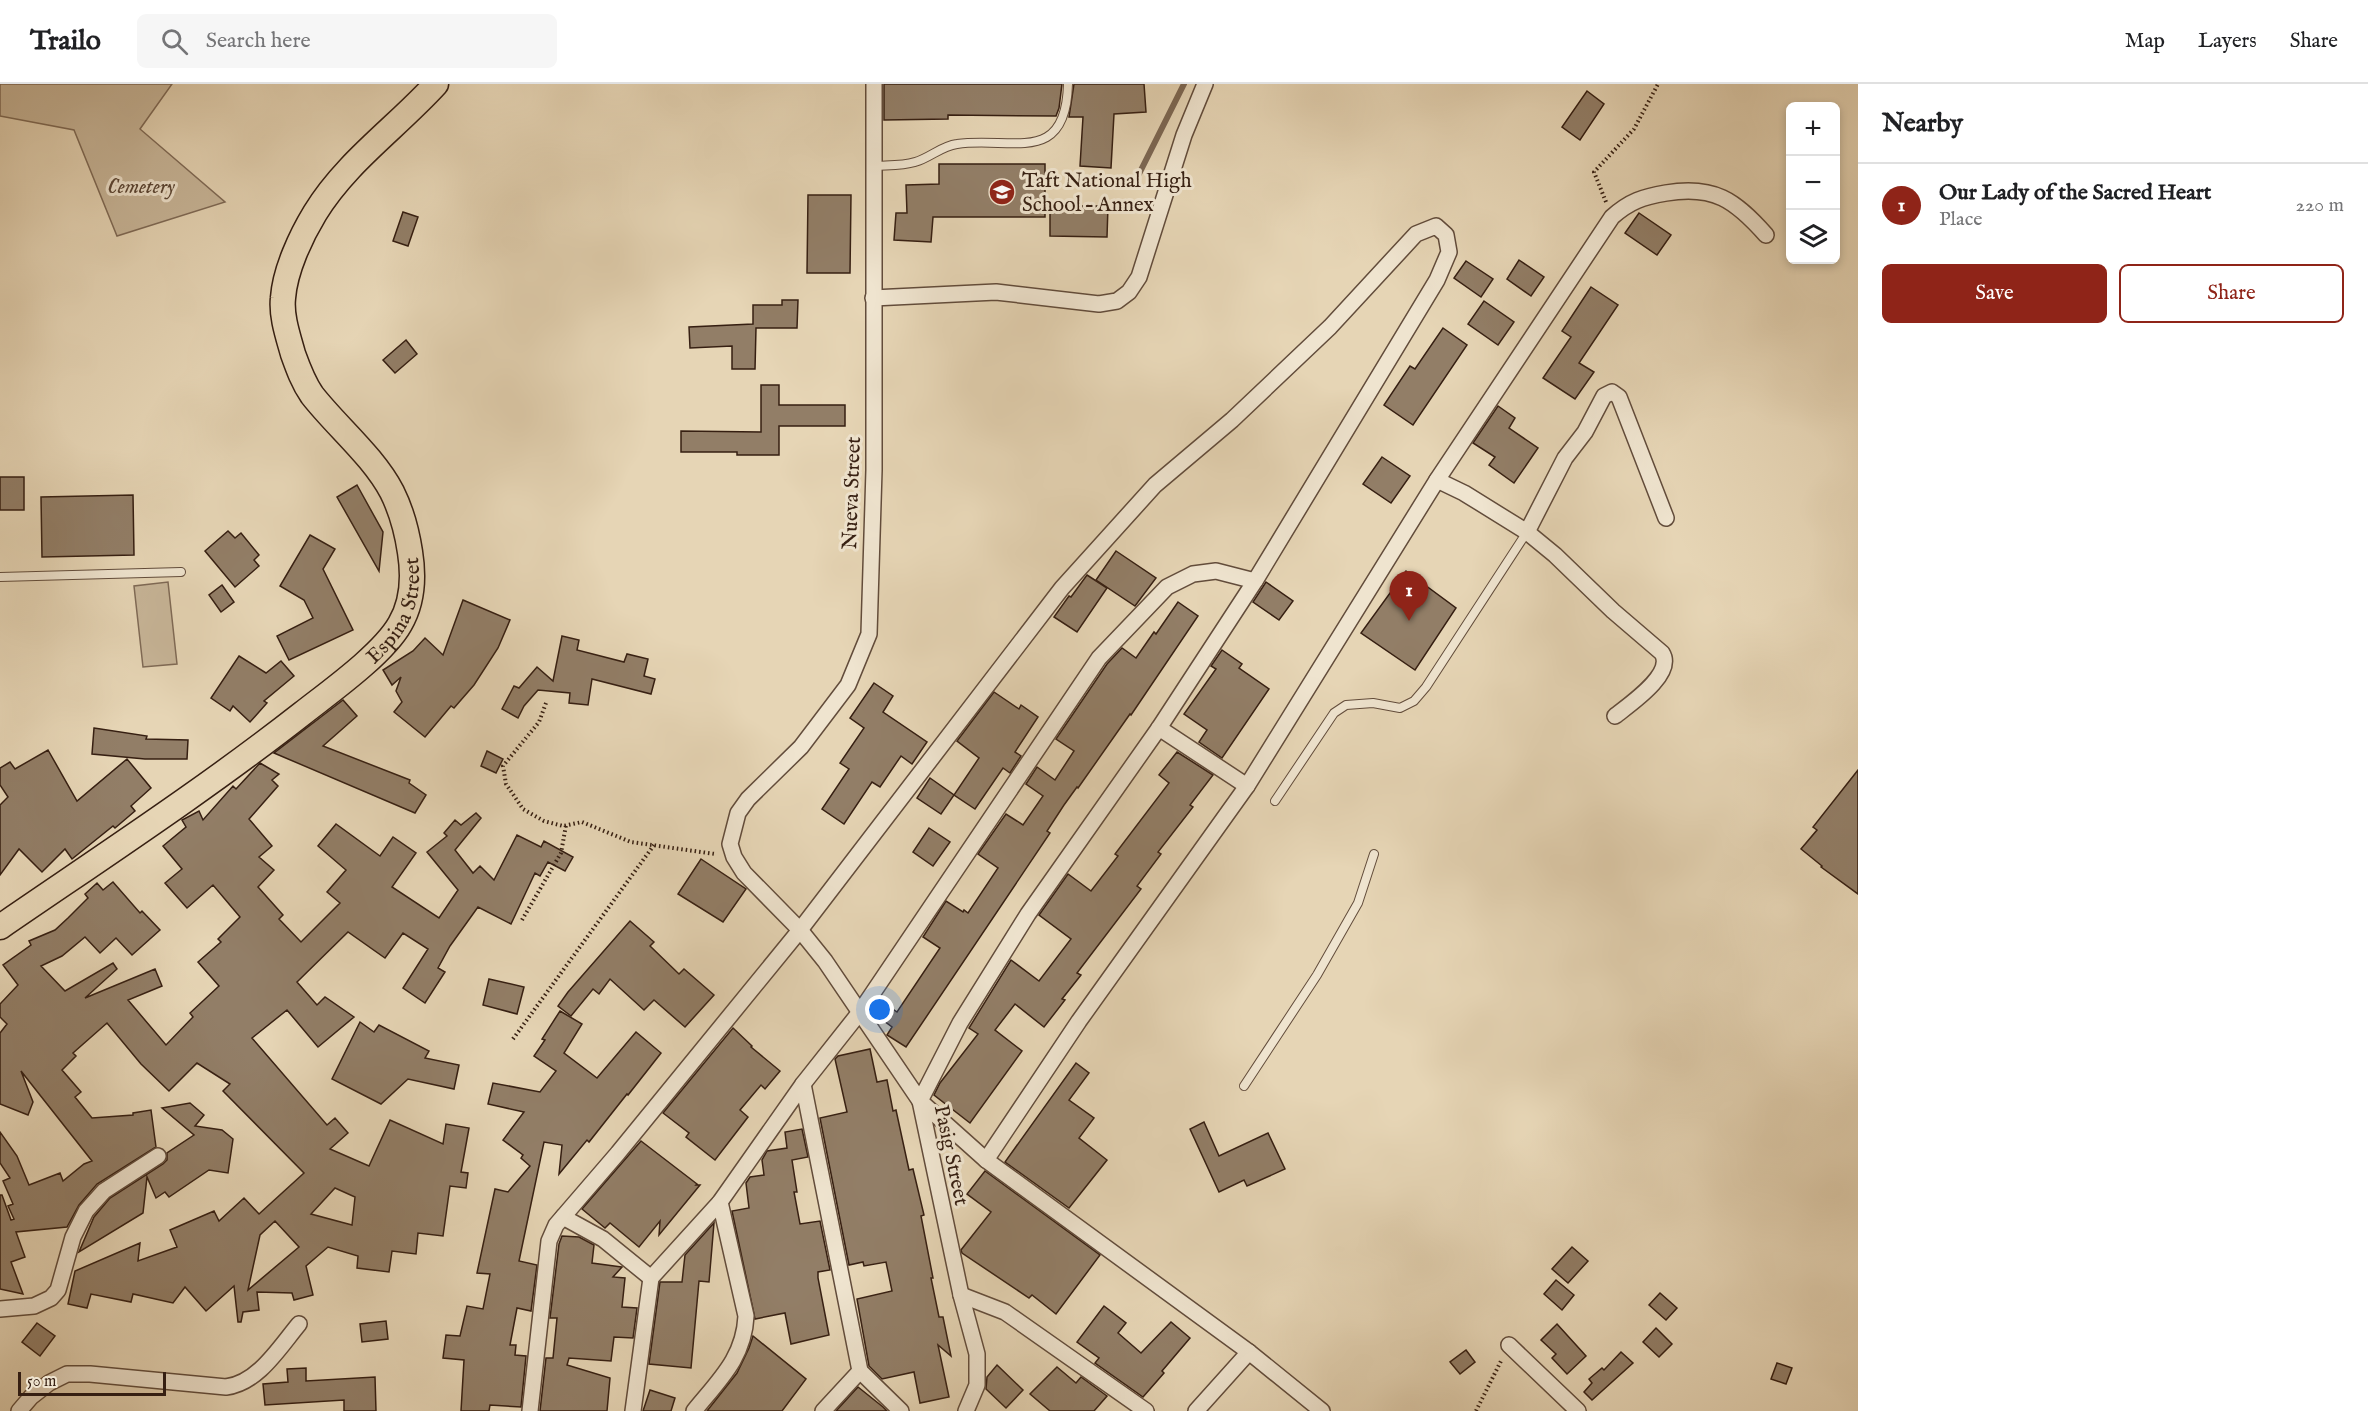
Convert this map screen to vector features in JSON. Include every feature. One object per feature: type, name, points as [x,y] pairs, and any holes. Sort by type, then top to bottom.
[{"type":"main road","name":"Espina Street","points":[[0,927],[255,750],[337,687],[386,643],[400,625],[408,607],[412,587],[412,564],[401,515],[391,492],[378,472],[301,378],[284,320],[282,299],[286,278],[315,213],[356,162],[436,84]]},
{"type":"street","name":"Nueva Street","points":[[734,857],[730,844],[738,813],[748,798],[801,747],[848,686],[869,634],[869,573],[874,470],[874,84]]},
{"type":"street","points":[[873,298],[996,292],[1099,304],[1117,301],[1129,292],[1138,277],[1184,135],[1206,84]]},
{"type":"street","points":[[986,1160],[1079,1021],[1247,786],[1437,480],[1612,217],[1627,204],[1646,197],[1678,191],[1703,190],[1716,195],[1749,215],[1766,236]]},
{"type":"street","points":[[530,1411],[552,1231],[800,930],[1062,588],[1155,485],[1232,420],[1330,327],[1416,234],[1431,227],[1440,228],[1446,235],[1449,252],[1437,280],[1255,581],[1159,728],[1028,914],[960,1023],[920,1101],[986,1160],[1249,1352],[1322,1411]]},
{"type":"street","points":[[1527,532],[1565,458],[1585,432],[1604,396],[1612,392],[1619,397],[1666,519]]},
{"type":"street","points":[[1437,480],[1464,493],[1527,532],[1665,656],[1664,668],[1655,682],[1615,716]]},
{"type":"street","points":[[633,1411],[651,1278],[720,1202],[803,1084],[860,1012],[1099,658],[1167,587],[1193,574],[1216,571],[1255,581]]},
{"type":"street","points":[[1159,728],[1247,786]]},
{"type":"street","name":"Pasig Street","points":[[734,857],[744,873],[800,930],[825,961],[920,1101],[961,1295],[977,1354],[976,1385],[966,1411]]},
{"type":"street","points":[[803,1084],[860,1371],[901,1411]]},
{"type":"street","points":[[0,1309],[34,1306],[51,1298],[58,1290],[73,1237],[86,1211],[104,1191],[158,1156]]},
{"type":"street","points":[[694,1411],[730,1366],[745,1334],[746,1316],[720,1202]]},
{"type":"street","points":[[563,1217],[603,1239],[651,1278]]},
{"type":"street","points":[[961,1295],[1005,1312],[1146,1411]]},
{"type":"street","points":[[19,1411],[31,1397],[49,1383],[67,1374],[90,1374],[226,1388],[237,1386],[260,1370],[299,1324]]},
{"type":"street","points":[[1509,1345],[1578,1411]]},
{"type":"street","points":[[1196,1411],[1249,1352]]},
{"type":"street","points":[[823,1411],[860,1371]]},
{"type":"lane","points":[[874,166],[915,162],[941,148],[955,144],[1032,144],[1046,138],[1057,129],[1065,114],[1068,84]]},
{"type":"lane","points":[[1275,801],[1334,713],[1347,705],[1373,703],[1400,708],[1414,702],[1527,532]]},
{"type":"lane","points":[[0,577],[181,572]]},
{"type":"lane","points":[[1244,1086],[1317,975],[1352,914],[1358,903],[1374,854]]},
{"type":"path","points":[[1612,217],[1594,172],[1634,129],[1658,84]]},
{"type":"path","points":[[546,703],[539,722],[503,766],[506,784],[523,809],[544,821],[566,825],[582,822],[631,842],[734,857]]},
{"type":"path","points":[[522,920],[561,853],[566,825]]},
{"type":"path","points":[[513,1039],[654,844]]},
{"type":"path","points":[[1476,1411],[1509,1345]]},
{"type":"green space","name":"Cemetery","points":[[0,84],[172,84],[140,129],[225,202],[117,236],[74,130],[0,116]]},
{"type":"green space","points":[[168,582],[177,664],[143,667],[134,586]]},
{"type":"building","points":[[884,84],[1062,84],[1056,116],[948,115],[948,119],[884,120]]},
{"type":"building","points":[[1074,84],[1144,84],[1146,112],[1114,114],[1111,168],[1080,166],[1083,117],[1069,117]]},
{"type":"building","points":[[1587,91],[1604,104],[1580,140],[1562,127]]},
{"type":"building","points":[[939,164],[1045,164],[1045,217],[933,217],[931,242],[894,240],[896,213],[907,213],[906,185],[939,184]]},
{"type":"building","points":[[808,195],[851,195],[850,273],[807,273]]},
{"type":"building","points":[[1050,206],[1108,206],[1107,237],[1050,236]]},
{"type":"building","points":[[403,212],[418,217],[408,246],[393,241]]},
{"type":"building","points":[[1639,213],[1671,235],[1657,255],[1625,233]]},
{"type":"building","points":[[1519,260],[1544,277],[1531,296],[1507,279]]},
{"type":"building","points":[[1466,261],[1493,279],[1481,297],[1454,278]]},
{"type":"building","points":[[1591,287],[1618,305],[1579,363],[1594,372],[1575,399],[1543,378],[1571,337],[1562,331]]},
{"type":"building","points":[[782,300],[798,300],[797,328],[756,328],[755,369],[732,369],[732,346],[690,348],[689,327],[753,324],[753,305],[782,305]]},
{"type":"building","points":[[1484,301],[1514,322],[1498,345],[1468,324]]},
{"type":"building","points":[[1443,328],[1467,345],[1413,425],[1384,405],[1410,366],[1415,369]]},
{"type":"building","points":[[406,340],[417,354],[395,373],[383,360]]},
{"type":"building","points":[[761,385],[779,385],[779,405],[845,405],[845,426],[779,426],[779,455],[681,452],[681,431],[761,432]]},
{"type":"building","points":[[1498,406],[1515,418],[1509,428],[1538,448],[1514,483],[1489,465],[1495,457],[1473,443]]},
{"type":"building","points":[[1382,457],[1410,476],[1391,503],[1363,484]]},
{"type":"building","points":[[0,477],[24,477],[24,510],[0,510]]},
{"type":"building","points":[[357,485],[383,532],[379,571],[337,497]]},
{"type":"building","points":[[133,495],[134,555],[42,557],[41,497]]},
{"type":"building","points":[[228,531],[235,538],[241,533],[259,555],[254,560],[259,566],[235,587],[205,551]]},
{"type":"building","points":[[310,535],[335,549],[323,569],[353,630],[289,660],[277,636],[313,618],[304,600],[280,586]]},
{"type":"building","points":[[1116,551],[1156,578],[1135,606],[1096,580]]},
{"type":"building","points":[[1406,571],[1456,608],[1415,670],[1361,633]]},
{"type":"building","points":[[1087,575],[1107,588],[1077,632],[1054,617]]},
{"type":"building","points":[[1266,582],[1293,601],[1279,620],[1253,602]]},
{"type":"building","points":[[222,585],[234,602],[221,612],[209,595]]},
{"type":"building","points":[[463,600],[510,620],[498,648],[474,685],[454,708],[451,706],[425,737],[394,712],[402,702],[396,691],[401,677],[392,685],[383,670],[413,651],[425,638],[443,655]]},
{"type":"building","points":[[1178,602],[1198,616],[1131,715],[1064,805],[1047,831],[1050,833],[906,1047],[887,1035],[892,1027],[872,1012],[880,1000],[897,1012],[940,948],[923,937],[946,901],[968,913],[998,868],[978,854],[1006,814],[1023,825],[1043,796],[1026,784],[1037,767],[1055,780],[1074,751],[1056,739],[1107,664],[1122,648],[1136,658]]},
{"type":"building","points":[[562,636],[579,640],[577,650],[624,662],[627,654],[648,659],[644,676],[655,679],[651,694],[592,679],[588,705],[569,703],[570,693],[538,690],[524,706],[518,718],[502,709],[514,686],[519,688],[537,667],[553,681]]},
{"type":"building","points":[[1222,650],[1242,664],[1239,668],[1269,689],[1222,758],[1199,742],[1207,730],[1184,714],[1216,669],[1211,666]]},
{"type":"building","points":[[239,656],[266,673],[281,661],[294,676],[264,701],[267,703],[250,722],[233,706],[230,711],[211,698]]},
{"type":"building","points":[[874,683],[893,696],[883,712],[927,742],[912,764],[901,756],[880,787],[872,782],[844,824],[822,809],[849,769],[840,763],[864,728],[850,718]]},
{"type":"building","points":[[994,692],[1019,709],[1021,705],[1038,717],[1015,752],[1021,756],[1010,773],[1003,768],[975,809],[954,795],[979,758],[957,741]]},
{"type":"building","points":[[343,700],[357,716],[323,746],[410,780],[409,783],[426,795],[415,813],[274,753]]},
{"type":"building","points":[[94,728],[147,736],[146,739],[188,740],[187,759],[145,759],[92,754]]},
{"type":"building","points":[[48,750],[77,801],[127,759],[151,788],[131,806],[135,811],[72,859],[65,849],[42,872],[19,849],[0,875],[0,805],[8,797],[0,785],[0,768],[10,762],[15,769]]},
{"type":"building","points":[[487,751],[503,759],[496,773],[481,766]]},
{"type":"building","points":[[1177,752],[1213,775],[1190,805],[1193,807],[1158,852],[1161,854],[1137,886],[1141,889],[1077,973],[1081,975],[1044,1027],[1015,1004],[995,1030],[1022,1051],[970,1123],[934,1095],[940,1083],[978,1034],[969,1028],[1011,960],[1039,981],[1071,939],[1039,915],[1068,874],[1091,891],[1118,856],[1115,854],[1169,783],[1159,775]]},
{"type":"building","points":[[260,763],[279,774],[272,780],[278,786],[249,819],[272,846],[259,857],[274,870],[258,887],[283,915],[279,919],[301,942],[340,903],[327,892],[346,870],[318,846],[336,824],[380,856],[393,837],[416,853],[392,887],[439,918],[458,890],[427,852],[447,836],[444,833],[455,820],[461,825],[476,813],[481,818],[455,850],[473,873],[480,866],[494,880],[517,835],[541,847],[544,841],[573,857],[565,871],[548,862],[540,876],[535,873],[511,924],[478,907],[450,946],[438,968],[445,972],[425,1003],[403,988],[428,949],[403,933],[385,958],[348,932],[297,982],[317,1005],[325,997],[354,1017],[318,1047],[287,1010],[252,1038],[327,1125],[335,1118],[348,1133],[330,1149],[369,1166],[390,1120],[443,1144],[446,1124],[469,1128],[461,1172],[468,1173],[466,1188],[450,1186],[443,1236],[418,1233],[416,1254],[392,1251],[389,1272],[357,1268],[358,1256],[328,1247],[306,1266],[313,1295],[294,1300],[292,1293],[257,1292],[259,1310],[243,1312],[241,1322],[238,1322],[234,1286],[206,1311],[185,1287],[173,1303],[133,1294],[131,1302],[91,1294],[87,1308],[68,1304],[75,1271],[140,1243],[138,1261],[177,1247],[170,1230],[214,1211],[219,1221],[244,1198],[259,1214],[304,1173],[223,1091],[230,1084],[197,1063],[169,1091],[141,1064],[107,1023],[73,1053],[76,1056],[62,1070],[81,1092],[75,1097],[92,1118],[133,1115],[133,1113],[151,1110],[156,1147],[97,1184],[79,1205],[67,1227],[16,1232],[25,1257],[11,1262],[23,1294],[0,1289],[0,1195],[2,1195],[11,1220],[14,1219],[8,1206],[13,1204],[3,1181],[10,1178],[0,1163],[0,1132],[17,1156],[29,1185],[60,1173],[63,1181],[84,1164],[92,1161],[21,1071],[33,1102],[28,1115],[0,1104],[0,1033],[7,1024],[0,1017],[0,1004],[18,985],[3,965],[31,945],[29,941],[55,930],[88,898],[85,894],[97,883],[103,890],[113,882],[140,913],[142,911],[160,930],[132,955],[116,938],[100,953],[85,937],[62,956],[41,966],[65,991],[113,963],[117,969],[85,998],[155,969],[162,986],[128,1000],[166,1045],[193,1017],[190,1013],[219,986],[198,962],[221,942],[218,939],[240,917],[213,885],[187,908],[165,883],[182,869],[163,846],[186,827],[182,820],[199,811],[203,820],[233,786],[236,789]],"holes":[[[335,1188],[355,1197],[352,1225],[311,1214]],[[275,1221],[299,1247],[248,1290],[260,1235]]]},
{"type":"building","points":[[1858,770],[1858,894],[1801,849],[1817,830],[1813,827]]},
{"type":"building","points":[[930,778],[954,795],[941,814],[917,798]]},
{"type":"building","points":[[929,828],[950,842],[933,866],[913,852]]},
{"type":"building","points":[[701,859],[746,889],[723,922],[678,894]]},
{"type":"building","points":[[630,921],[654,942],[650,946],[679,974],[684,969],[714,995],[685,1027],[654,1000],[644,1010],[610,979],[599,994],[593,989],[571,1016],[558,1006]]},
{"type":"building","points":[[489,979],[524,987],[517,1014],[483,1005]]},
{"type":"building","points":[[560,1011],[582,1024],[564,1053],[597,1078],[636,1032],[661,1053],[589,1142],[587,1140],[559,1174],[562,1145],[544,1142],[519,1261],[537,1265],[531,1311],[517,1308],[510,1345],[516,1345],[515,1355],[526,1356],[521,1407],[490,1405],[489,1411],[461,1411],[464,1360],[443,1358],[446,1335],[460,1336],[467,1306],[483,1309],[490,1274],[477,1273],[495,1189],[508,1192],[530,1166],[521,1158],[523,1155],[503,1140],[524,1112],[488,1104],[493,1083],[540,1092],[556,1071],[534,1056]]},
{"type":"building","points":[[360,1022],[374,1032],[379,1025],[429,1051],[425,1058],[459,1065],[454,1089],[408,1079],[381,1104],[332,1079]]},
{"type":"building","points":[[733,1028],[751,1047],[780,1071],[765,1089],[761,1085],[740,1110],[748,1117],[715,1160],[686,1137],[689,1133],[663,1113]]},
{"type":"building","points":[[870,1049],[877,1082],[887,1080],[909,1170],[913,1169],[924,1215],[921,1216],[933,1278],[931,1278],[939,1317],[943,1317],[951,1356],[938,1345],[949,1397],[920,1403],[914,1372],[882,1379],[869,1366],[857,1299],[892,1291],[886,1262],[864,1266],[863,1262],[849,1265],[820,1118],[847,1112],[835,1059],[838,1056]]},
{"type":"building","points":[[1076,1063],[1089,1073],[1069,1100],[1094,1118],[1079,1138],[1107,1160],[1069,1208],[1005,1162]]},
{"type":"building","points":[[190,1103],[204,1115],[195,1126],[222,1130],[233,1139],[228,1173],[209,1170],[169,1197],[165,1192],[156,1198],[147,1177],[143,1213],[79,1252],[94,1217],[110,1198],[163,1164],[167,1160],[167,1153],[194,1135],[162,1108]]},
{"type":"building","points":[[1204,1122],[1219,1156],[1268,1133],[1285,1169],[1247,1186],[1244,1180],[1219,1192],[1190,1129]]},
{"type":"building","points":[[802,1129],[808,1157],[792,1160],[797,1192],[794,1192],[800,1224],[820,1221],[830,1270],[818,1272],[818,1278],[829,1335],[791,1344],[785,1313],[755,1319],[732,1211],[749,1208],[746,1183],[750,1177],[764,1175],[762,1160],[767,1151],[787,1148],[785,1132]]},
{"type":"building","points":[[641,1141],[696,1185],[700,1185],[659,1235],[660,1221],[639,1247],[610,1223],[605,1228],[582,1209]]},
{"type":"building","points":[[985,1171],[1100,1255],[1056,1314],[1032,1295],[1029,1298],[962,1253],[961,1250],[991,1212],[967,1194]]},
{"type":"building","points":[[714,1223],[709,1282],[699,1281],[691,1368],[649,1364],[660,1282],[682,1282],[685,1255]]},
{"type":"building","points":[[562,1236],[579,1237],[594,1245],[592,1263],[622,1267],[613,1277],[625,1278],[622,1307],[637,1308],[633,1338],[614,1337],[611,1361],[569,1358],[567,1365],[610,1378],[607,1411],[540,1411],[546,1358],[553,1358],[557,1318],[550,1318],[559,1244]]},
{"type":"building","points":[[1572,1247],[1588,1261],[1568,1283],[1552,1269]]},
{"type":"building","points":[[1556,1280],[1574,1295],[1562,1310],[1544,1294]]},
{"type":"building","points":[[1660,1293],[1677,1308],[1666,1320],[1649,1305]]},
{"type":"building","points":[[1104,1306],[1126,1323],[1118,1333],[1141,1353],[1171,1322],[1190,1338],[1143,1397],[1095,1363],[1099,1358],[1077,1342]]},
{"type":"building","points":[[386,1321],[388,1339],[362,1342],[360,1324]]},
{"type":"building","points":[[37,1323],[55,1336],[40,1356],[22,1342]]},
{"type":"building","points":[[1557,1324],[1586,1356],[1567,1374],[1552,1358],[1556,1354],[1541,1340]]},
{"type":"building","points":[[1656,1328],[1672,1344],[1659,1357],[1643,1342]]},
{"type":"building","points":[[753,1336],[806,1379],[782,1411],[707,1411],[737,1373]]},
{"type":"building","points":[[1466,1350],[1475,1362],[1460,1374],[1450,1362]]},
{"type":"building","points":[[1621,1352],[1633,1363],[1592,1400],[1584,1392],[1592,1383],[1589,1379],[1602,1368],[1604,1370]]},
{"type":"building","points":[[1777,1363],[1792,1368],[1786,1384],[1771,1379]]},
{"type":"building","points":[[997,1365],[1023,1390],[1006,1408],[986,1389],[987,1377]]},
{"type":"building","points":[[1057,1367],[1076,1383],[1081,1377],[1107,1396],[1094,1411],[1050,1411],[1030,1394]]},
{"type":"building","points":[[306,1368],[306,1381],[375,1377],[376,1411],[344,1411],[344,1400],[265,1405],[263,1384],[288,1382],[287,1369]]},
{"type":"building","points":[[858,1387],[883,1407],[887,1411],[836,1411]]},
{"type":"building","points":[[650,1390],[675,1398],[671,1411],[643,1411]]},
{"type":"waterway","points":[[1134,184],[1184,84]]},
{"type":"place","name":"Taft National High School – Annex","points":[[1002,192]]},
{"type":"place","name":"Our Lady of the Sacred Heart","points":[[1409,621]]}]
